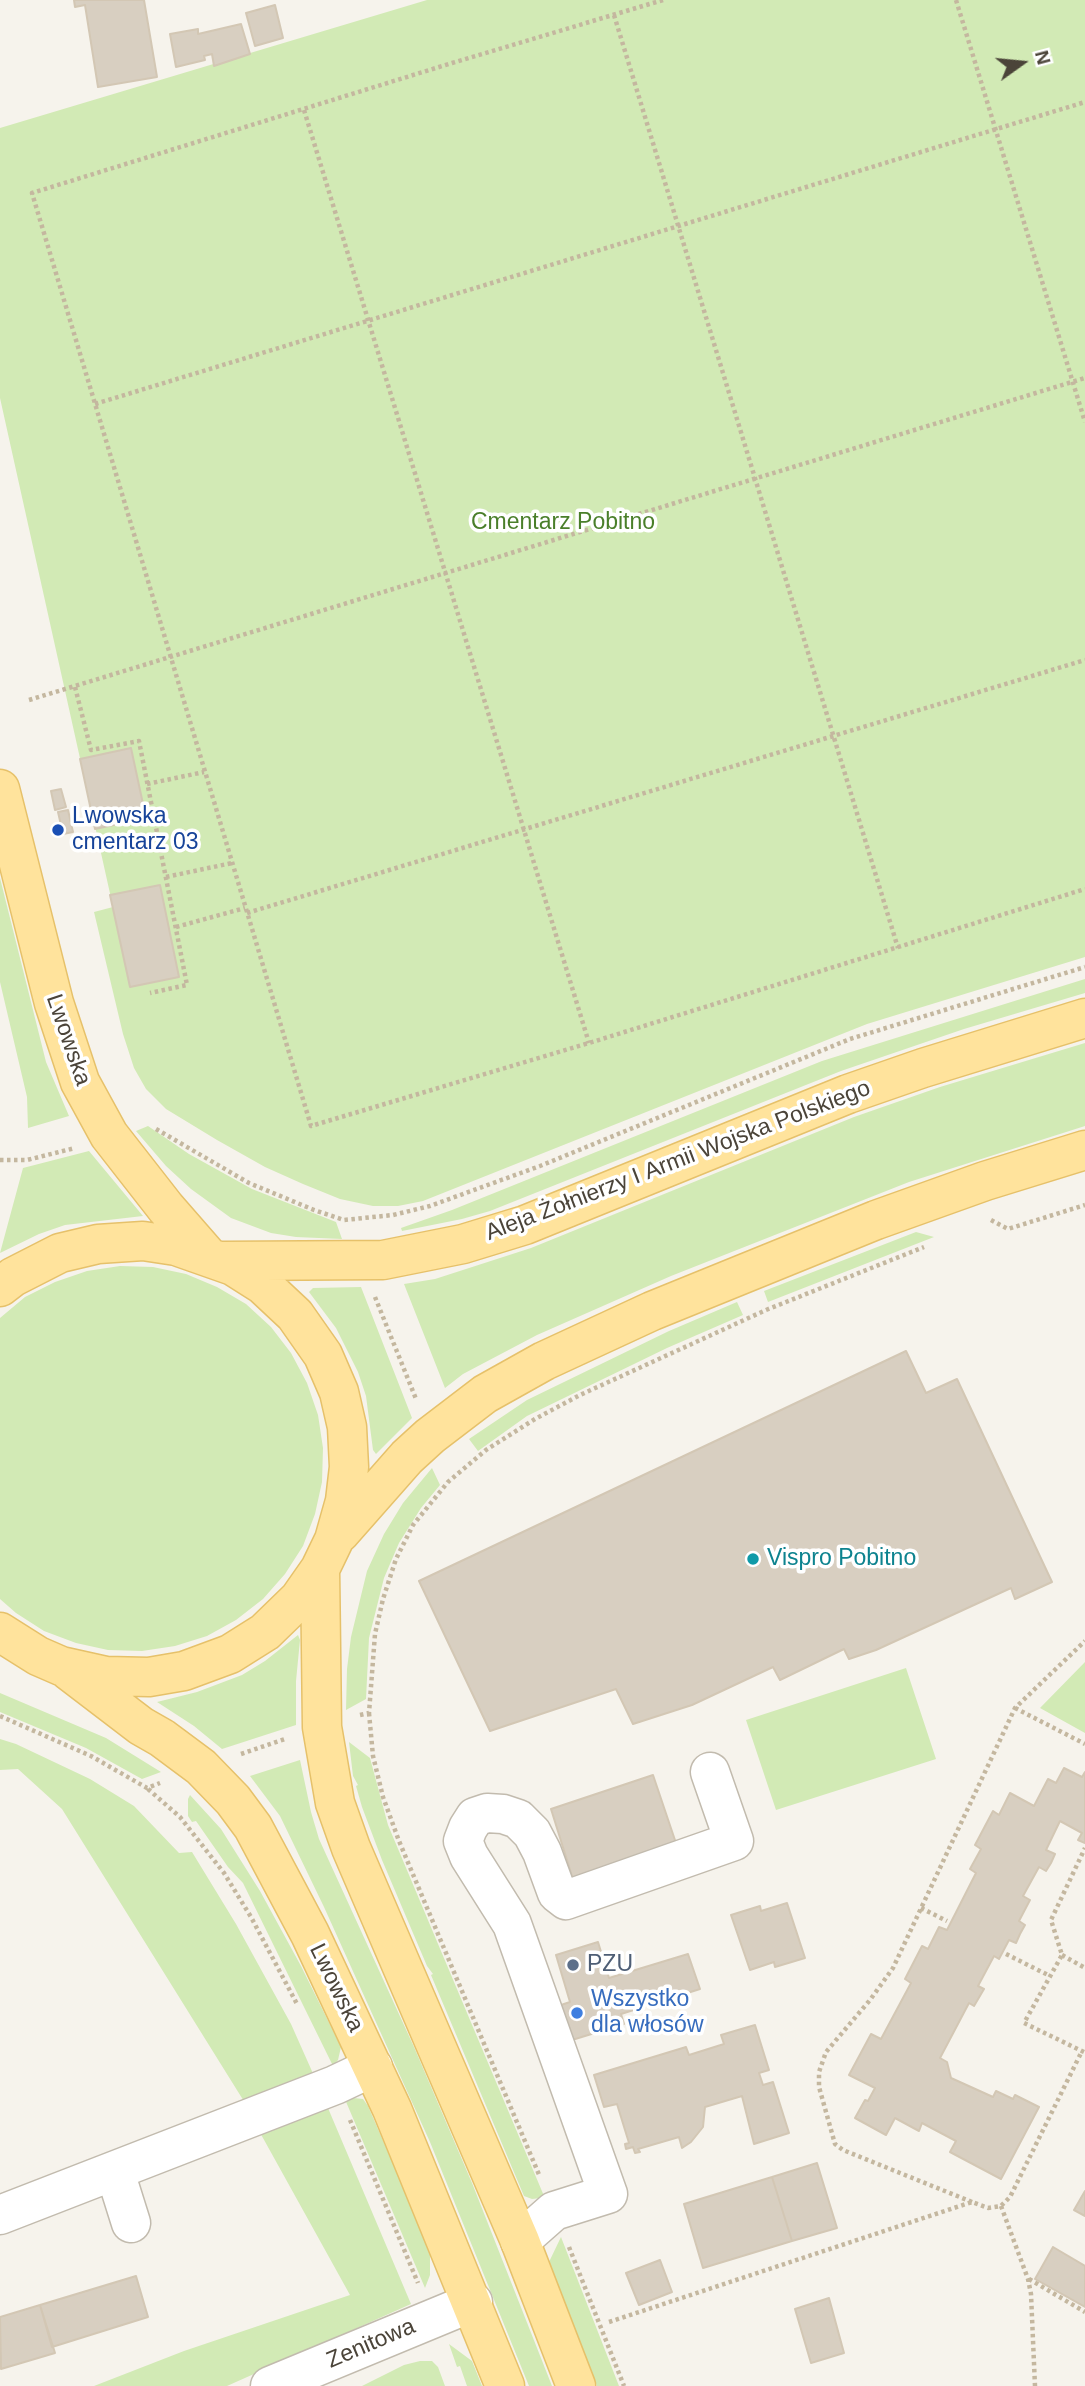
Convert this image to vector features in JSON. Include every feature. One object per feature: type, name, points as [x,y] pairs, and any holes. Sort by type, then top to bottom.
[{"type":"main road","name":"Lwowska","points":[[0,789],[54,1003],[80,1082],[109,1135],[166,1209],[214,1258]]},
{"type":"main road","name":"Aleja Żołnierzy I Armii Wojska Polskiego","points":[[214,1258],[360,1261],[425,1253],[463,1244],[525,1225],[848,1094],[1085,1018]]},
{"type":"main road","points":[[0,1653],[50,1661],[106,1676],[149,1677],[184,1671],[229,1654],[265,1632],[299,1599],[327,1555],[391,1474],[430,1436],[464,1409],[513,1377],[652,1311],[898,1212],[1085,1150]]},
{"type":"main road","points":[[0,1287],[13,1277],[60,1253],[98,1244],[143,1241],[176,1246],[233,1266],[263,1285],[295,1315],[323,1356],[338,1392],[347,1427],[349,1466],[345,1501],[327,1555],[322,1727],[328,1773],[342,1826],[520,2241],[576,2386]]},
{"type":"main road","name":"Lwowska","points":[[0,1632],[50,1661],[201,1767],[233,1800],[267,1850],[373,2067],[505,2386]]},
{"type":"street","points":[[520,2241],[554,2211],[608,2194],[512,1924],[469,1856],[463,1841],[468,1828],[475,1817],[486,1813],[503,1814],[518,1819],[532,1833],[557,1893],[566,1900],[734,1840],[710,1772]]},
{"type":"street","points":[[0,2214],[115,2172],[335,2085],[373,2067]]},
{"type":"street","points":[[115,2172],[131,2223]]},
{"type":"street","name":"Zenitowa","points":[[270,2386],[472,2302]]},
{"type":"path","points":[[663,0],[32,193],[311,1126],[1085,889]]},
{"type":"path","points":[[956,0],[1085,422]]},
{"type":"path","points":[[614,15],[898,948]]},
{"type":"path","points":[[95,404],[1085,102]]},
{"type":"path","points":[[304,110],[589,1043]]},
{"type":"path","points":[[29,700],[1085,378]]},
{"type":"path","points":[[176,927],[246,911],[524,830],[1085,660]]},
{"type":"path","points":[[75,687],[91,750],[139,741],[187,985],[150,993]]},
{"type":"path","points":[[147,784],[204,772]]},
{"type":"path","points":[[166,877],[232,863]]},
{"type":"path","points":[[448,1482],[344,1220],[393,1215],[430,1206],[540,1166],[850,1040],[1085,967]]},
{"type":"path","points":[[980,1224],[993,1219],[1008,1229],[1085,1205]]},
{"type":"path","points":[[624,2386],[554,2211],[399,1842],[383,1797],[373,1756],[369,1713],[375,1634],[383,1598],[396,1559],[413,1525],[448,1482],[486,1450],[580,1395],[766,1310],[931,1244]]},
{"type":"path","points":[[1062,1955],[1024,2024],[1084,2052],[1010,2197],[1001,2206],[988,2208],[843,2150],[835,2144],[819,2087],[819,2072],[827,2052],[893,1968],[1015,1708],[1085,1641]]},
{"type":"path","points":[[1015,1708],[1085,1744]]},
{"type":"path","points":[[0,1717],[91,1756],[147,1788],[201,1767],[369,1713]]},
{"type":"path","points":[[1085,1848],[1051,1920],[1062,1955],[1085,1968]]},
{"type":"path","points":[[921,1908],[947,1921]]},
{"type":"path","points":[[1006,1954],[1050,1976]]},
{"type":"path","points":[[609,2322],[972,2202]]},
{"type":"path","points":[[1001,2206],[1031,2294],[1035,2386]]},
{"type":"path","points":[[1028,2279],[1085,2312]]},
{"type":"green space","name":"Cmentarz Pobitno","points":[[427,0],[1085,0],[1085,957],[867,1024],[423,1201],[398,1206],[373,1206],[340,1199],[303,1184],[265,1167],[217,1140],[166,1109],[146,1089],[134,1068],[123,1034],[94,912],[113,907],[0,398],[0,128]]},
{"type":"green space","points":[[0,878],[46,1062],[69,1116],[28,1128],[27,1097],[0,982]]},
{"type":"green space","points":[[1085,979],[1085,993],[964,1029],[841,1071],[490,1211],[402,1231],[401,1228],[822,1061]]},
{"type":"green space","points":[[1085,1043],[1085,1126],[909,1182],[671,1276],[537,1335],[463,1374],[445,1388],[404,1284],[435,1279],[531,1248],[854,1117],[940,1087]]},
{"type":"green space","points":[[148,1126],[189,1154],[252,1189],[336,1222],[342,1239],[271,1233],[231,1218],[191,1189],[166,1166],[136,1131]]},
{"type":"green space","points":[[89,1151],[143,1216],[65,1225],[0,1253],[23,1168]]},
{"type":"green space","points":[[916,1232],[934,1237],[768,1302],[764,1291]]},
{"type":"green space","points":[[120,1266],[153,1267],[186,1274],[217,1287],[246,1304],[271,1327],[291,1353],[307,1383],[318,1415],[323,1448],[322,1482],[315,1514],[303,1546],[285,1574],[263,1599],[236,1620],[207,1636],[175,1646],[142,1651],[108,1650],[76,1643],[44,1631],[0,1599],[0,1318],[25,1297],[55,1282],[87,1271]]},
{"type":"green space","points":[[361,1287],[412,1418],[376,1454],[373,1450],[366,1396],[358,1372],[336,1328],[309,1292],[313,1288]]},
{"type":"green space","points":[[737,1302],[743,1315],[667,1348],[527,1416],[478,1451],[469,1439],[527,1400],[669,1331]]},
{"type":"green space","points":[[432,1468],[440,1485],[421,1508],[399,1543],[384,1578],[369,1638],[366,1699],[346,1710],[351,1637],[367,1571],[384,1534],[403,1503]]},
{"type":"green space","points":[[298,1635],[300,1640],[296,1725],[222,1749],[194,1726],[157,1702],[197,1692],[242,1675]]},
{"type":"green space","points":[[1085,1662],[1085,1733],[1040,1708]]},
{"type":"green space","points":[[906,1668],[936,1759],[776,1810],[746,1720]]},
{"type":"green space","points":[[0,1693],[106,1738],[161,1772],[142,1779],[86,1748],[0,1712]]},
{"type":"green space","points":[[0,1739],[90,1779],[134,1806],[179,1853],[192,1852],[236,1924],[291,2024],[315,2078],[250,2111],[62,1809],[18,1769],[0,1770]]},
{"type":"green space","points":[[349,1742],[370,1758],[388,1825],[544,2196],[541,2198],[524,2196],[431,1975],[433,1974],[427,1966],[382,1860],[353,1776]]},
{"type":"green space","points":[[300,1760],[319,1839],[414,2047],[472,2183],[552,2386],[529,2386],[430,2142],[324,1907],[280,1816],[250,1776]]},
{"type":"green space","points":[[190,1795],[221,1829],[260,1891],[301,1966],[341,2047],[338,2060],[333,2066],[243,1883],[228,1867],[196,1821],[192,1822],[188,1816]]},
{"type":"green space","points":[[344,2097],[363,2099],[368,2106],[430,2249],[430,2275],[425,2288]]},
{"type":"green space","points":[[325,2101],[411,2304],[227,2386],[94,2386],[184,2351],[350,2295],[258,2129]]},
{"type":"green space","points":[[561,2237],[619,2386],[597,2386],[549,2262]]},
{"type":"green space","points":[[449,2344],[472,2361],[482,2386],[467,2386]]},
{"type":"green space","points":[[432,2361],[438,2367],[445,2386],[362,2386],[404,2365]]},
{"type":"building","points":[[74,0],[144,0],[157,77],[98,87],[85,5],[75,7]]},
{"type":"building","points":[[275,5],[283,38],[255,46],[246,13]]},
{"type":"building","points":[[241,24],[250,54],[214,66],[212,54],[204,56],[205,60],[176,67],[170,34],[198,29],[198,34]]},
{"type":"building","points":[[131,748],[146,818],[95,829],[80,759]]},
{"type":"building","points":[[61,789],[66,807],[55,810],[51,791]]},
{"type":"building","points":[[68,810],[73,832],[63,834],[58,812]]},
{"type":"building","points":[[160,885],[179,977],[130,987],[110,895]]},
{"type":"building","name":"Vispro Pobitno","points":[[906,1351],[926,1393],[957,1379],[1052,1582],[1015,1599],[1011,1588],[876,1650],[849,1659],[844,1649],[780,1680],[773,1667],[692,1705],[633,1724],[616,1689],[490,1731],[419,1581]]},
{"type":"building","points":[[1064,1768],[1082,1777],[1085,1772],[1085,1843],[1078,1840],[1082,1833],[1060,1821],[1046,1850],[1055,1854],[1051,1863],[1046,1871],[1039,1867],[1023,1896],[1030,1900],[1019,1921],[1025,1925],[1016,1943],[1009,1940],[999,1959],[994,1956],[978,1986],[984,1989],[974,2006],[969,2003],[940,2058],[947,2062],[951,2078],[993,2097],[996,2091],[1013,2099],[1015,2095],[1039,2107],[1001,2179],[950,2152],[956,2141],[922,2123],[919,2131],[895,2118],[886,2135],[855,2118],[875,2088],[849,2075],[871,2034],[881,2039],[911,1983],[905,1979],[922,1946],[928,1949],[939,1927],[947,1930],[976,1873],[970,1869],[981,1849],[975,1845],[993,1811],[999,1815],[1010,1793],[1034,1806],[1048,1779],[1056,1783]]},
{"type":"building","points":[[653,1775],[680,1855],[576,1889],[551,1809]]},
{"type":"building","points":[[787,1903],[805,1958],[775,1967],[774,1962],[750,1970],[731,1915],[760,1906],[761,1911]]},
{"type":"building","points":[[598,1942],[609,1978],[688,1954],[700,1989],[621,2014],[624,2024],[572,2040],[561,2005],[570,2002],[556,1955]]},
{"type":"building","points":[[755,2025],[769,2070],[759,2073],[763,2085],[773,2082],[789,2133],[754,2144],[742,2096],[705,2107],[703,2127],[691,2142],[682,2148],[679,2137],[638,2149],[640,2152],[635,2153],[633,2147],[626,2149],[625,2144],[629,2143],[617,2104],[604,2107],[594,2075],[686,2047],[689,2055],[724,2044],[721,2035]]},
{"type":"building","points":[[817,2163],[837,2228],[792,2241],[772,2177]]},
{"type":"building","points":[[772,2177],[792,2241],[703,2268],[684,2204]]},
{"type":"building","points":[[1085,2191],[1085,2216],[1074,2210]]},
{"type":"building","points":[[1053,2247],[1085,2266],[1085,2307],[1035,2279]]},
{"type":"building","points":[[660,2260],[672,2292],[639,2305],[626,2273]]},
{"type":"building","points":[[136,2276],[148,2317],[52,2347],[40,2305]]},
{"type":"building","points":[[829,2298],[844,2353],[811,2363],[795,2309]]},
{"type":"building","points":[[40,2305],[55,2353],[1,2369],[0,2317]]},
{"type":"place","name":"Lwowska cmentarz 03","points":[[58,830]]},
{"type":"place","name":"Vispro Pobitno","points":[[753,1559]]},
{"type":"place","name":"PZU","points":[[573,1965]]},
{"type":"place","name":"Wszystko dla włosów","points":[[577,2013]]}]
